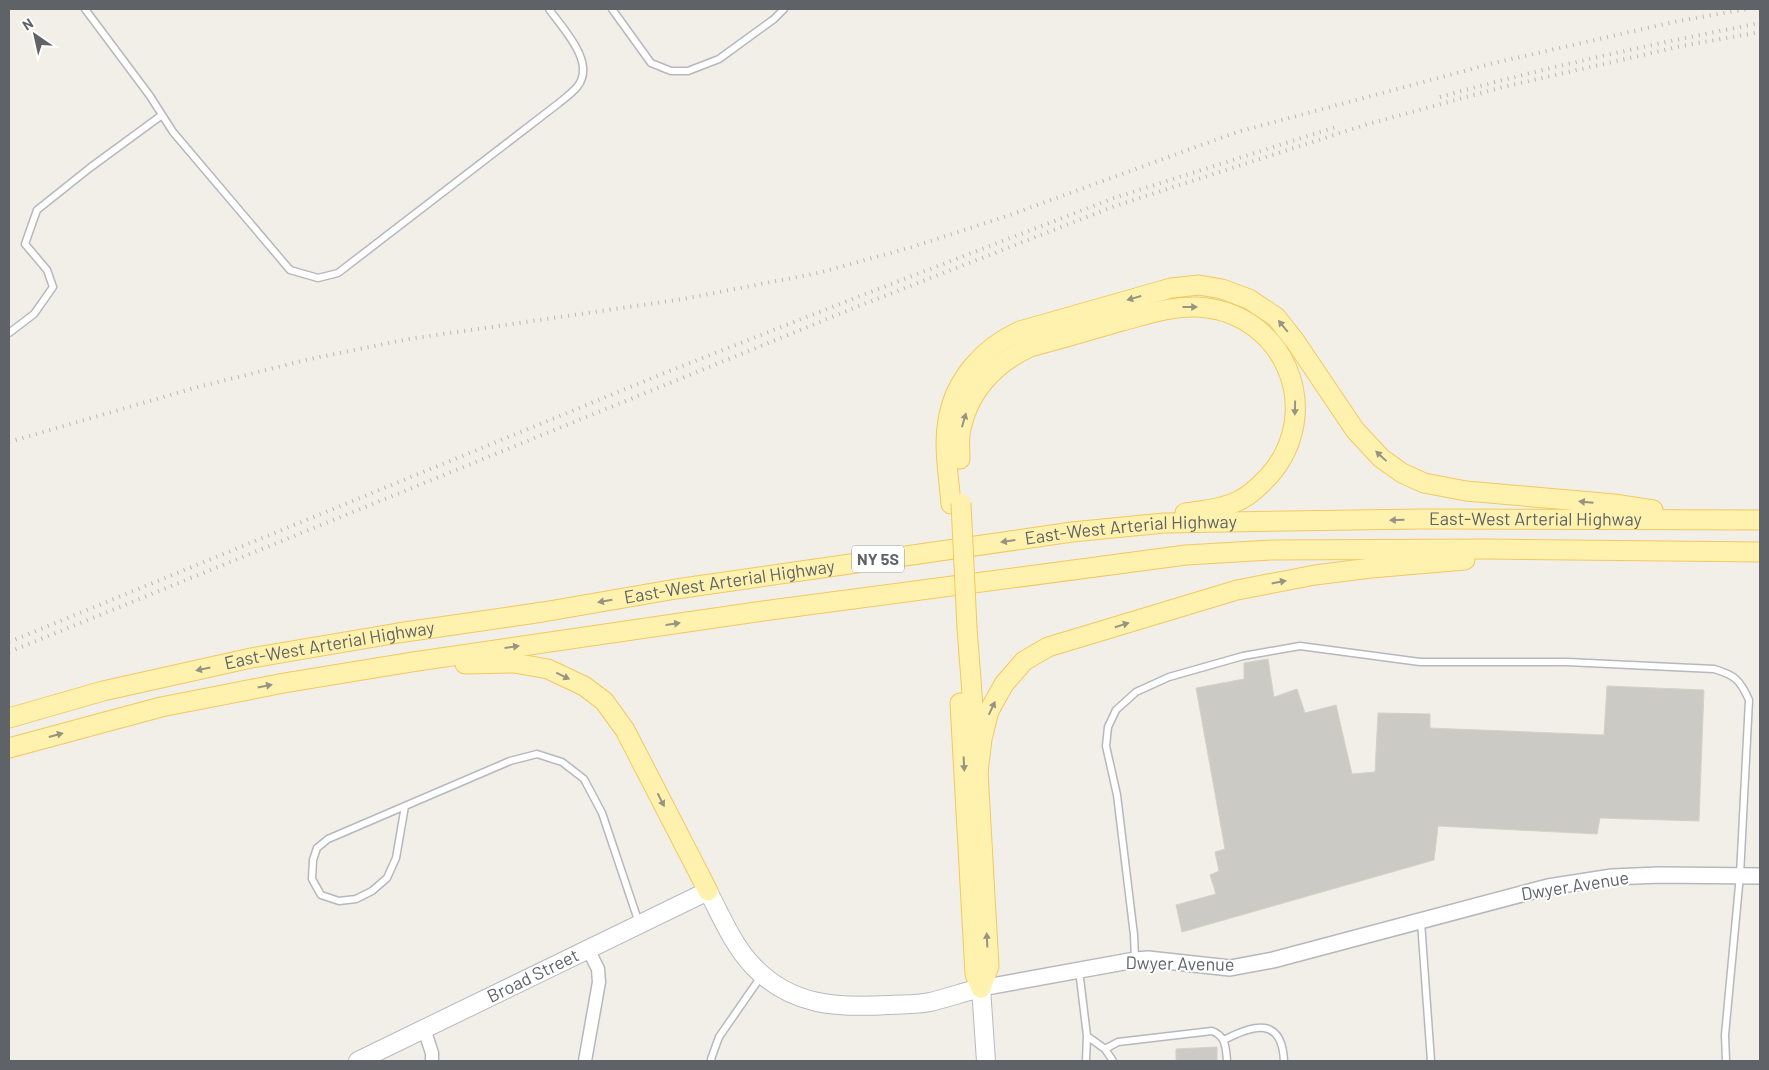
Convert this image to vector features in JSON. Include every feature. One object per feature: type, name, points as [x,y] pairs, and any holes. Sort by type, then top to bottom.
[{"type":"main road","points":[[986,1061],[981,988],[975,974],[956,504],[947,441],[948,420],[953,401],[965,375],[982,356],[1005,338],[1020,331],[1171,288],[1199,285],[1222,290],[1249,299],[1276,317],[1295,340],[1355,430],[1381,458],[1402,473],[1424,482],[1466,491],[1614,504],[1721,520]]},
{"type":"main road","points":[[956,504],[960,436],[965,414],[976,391],[992,371],[1016,354],[1039,344],[1179,307],[1221,310],[1246,320],[1261,331],[1281,356],[1292,378],[1295,398],[1295,422],[1289,445],[1277,467],[1255,491],[1239,501],[1221,508],[1158,516],[1109,528]]},
{"type":"main road","name":"East-West Arterial Highway","points":[[9,718],[103,691],[271,655],[398,633],[543,612],[686,587],[846,563],[1109,528],[1164,523],[1401,520],[1760,520]]},
{"type":"main road","name":"East-West Arterial Highway","points":[[9,748],[161,707],[284,683],[412,662],[756,612],[1186,555],[1270,550],[1478,549],[1760,552]]},
{"type":"main road","points":[[978,772],[982,739],[989,712],[1004,684],[1024,662],[1048,647],[1237,590],[1315,575],[1371,568],[1580,550]]},
{"type":"main road","points":[[962,628],[978,772],[989,966],[981,988]]},
{"type":"main road","points":[[412,662],[514,663],[548,669],[584,686],[604,701],[625,730],[708,891]]},
{"type":"main road","name":"Dwyer Avenue","points":[[708,891],[737,946],[754,967],[776,986],[792,994],[825,1005],[855,1006],[927,1002],[981,988]]},
{"type":"main road","name":"Broad Street","points":[[358,1061],[708,891]]},
{"type":"street","name":"Dwyer Avenue","points":[[981,988],[1135,960],[1230,968],[1274,960],[1548,887],[1612,877],[1659,875],[1760,876]]},
{"type":"street","points":[[585,1061],[599,982],[598,969],[588,949]]},
{"type":"street","points":[[424,1029],[432,1054],[432,1061]]},
{"type":"lane","points":[[85,9],[173,132],[290,270],[318,278],[338,273],[578,87],[584,70],[580,52],[549,9]]},
{"type":"lane","points":[[612,9],[651,63],[672,71],[688,71],[719,59],[774,19],[784,9]]},
{"type":"lane","points":[[9,333],[34,314],[53,287],[47,270],[25,244],[37,210],[91,167],[162,115]]},
{"type":"lane","points":[[1135,960],[1134,935],[1116,795],[1106,746],[1108,726],[1116,710],[1136,692],[1169,677],[1243,656],[1300,646],[1420,662],[1609,664],[1714,668],[1732,675],[1743,686],[1750,700],[1740,875],[1725,1035],[1726,1061]]},
{"type":"lane","points":[[405,806],[396,858],[387,878],[372,891],[356,899],[339,901],[322,894],[312,880],[313,860],[317,848],[328,839],[405,806],[510,761],[538,754],[562,762],[584,779],[602,813],[639,924]]},
{"type":"lane","points":[[1421,920],[1431,1061]]},
{"type":"lane","points":[[1079,969],[1087,1036],[1086,1061]]},
{"type":"lane","points":[[712,1061],[719,1038],[762,974]]},
{"type":"lane","points":[[1224,1040],[1249,1029],[1267,1028],[1279,1038],[1283,1046],[1284,1061]]},
{"type":"lane","points":[[1105,1049],[1118,1042],[1212,1031],[1219,1034],[1224,1040],[1227,1061]]},
{"type":"lane","points":[[1087,1036],[1105,1049],[1113,1061]]},
{"type":"building","points":[[1268,659],[1274,697],[1297,689],[1305,713],[1336,705],[1352,774],[1375,772],[1378,713],[1430,714],[1430,728],[1604,735],[1607,686],[1704,690],[1699,821],[1600,818],[1597,834],[1438,826],[1434,860],[1182,932],[1176,905],[1216,894],[1210,875],[1219,871],[1215,852],[1225,849],[1196,688],[1244,679],[1244,663]]},
{"type":"building","points":[[1217,1047],[1217,1061],[1176,1061],[1176,1049]]},
{"type":"railway","points":[[9,442],[194,388],[310,359],[409,339],[683,299],[818,273],[912,247],[1007,216],[1237,132],[1494,63],[1678,21],[1747,9]]},
{"type":"railway","points":[[1440,97],[1600,57],[1760,23]]},
{"type":"railway","points":[[9,652],[859,306],[1115,206],[1368,124],[1503,87],[1682,46],[1760,32]]},
{"type":"railway","points":[[9,642],[662,374],[855,298],[1114,198],[1339,126]]}]
